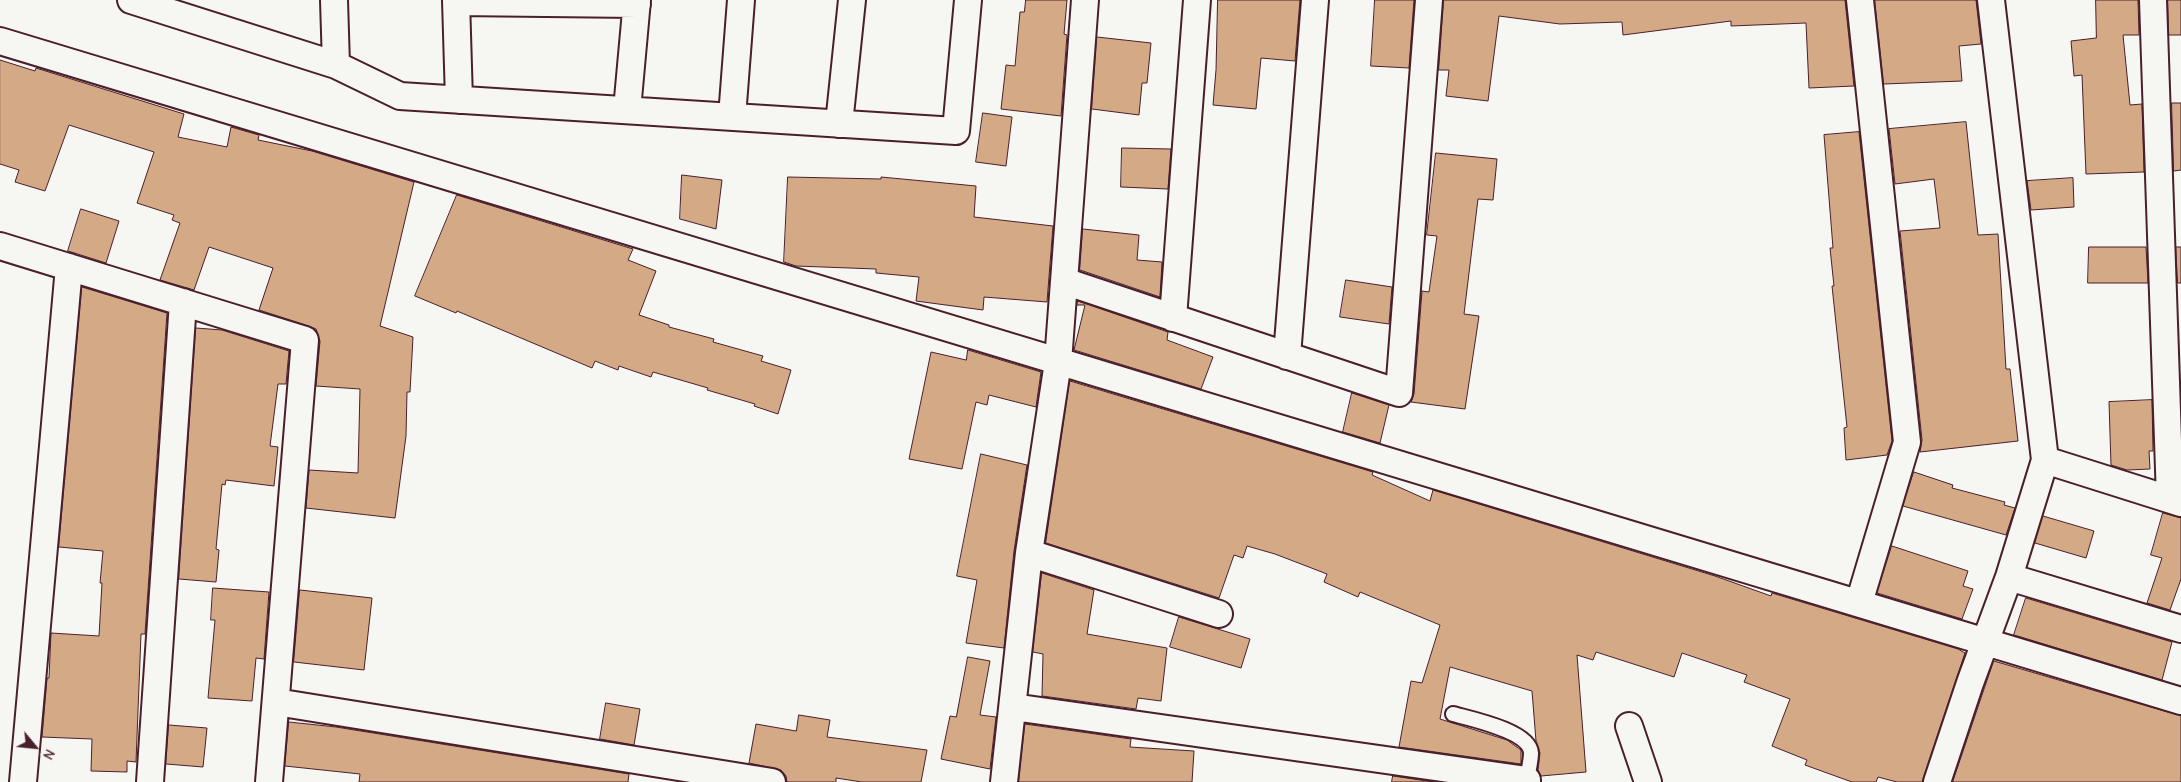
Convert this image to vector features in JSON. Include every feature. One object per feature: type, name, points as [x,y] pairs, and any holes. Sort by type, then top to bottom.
[{"type":"street","points":[[130,0],[207,12],[336,65],[400,96],[956,131],[968,0]]},
{"type":"street","points":[[334,0],[336,65]]},
{"type":"street","points":[[732,117],[741,0]]},
{"type":"street","points":[[839,124],[852,0]]},
{"type":"street","points":[[1004,782],[1029,553],[1058,362],[1085,0]]},
{"type":"street","points":[[1173,318],[1197,0]]},
{"type":"street","points":[[1287,356],[1315,0]]},
{"type":"street","points":[[1064,281],[1400,393],[1429,0]]},
{"type":"street","points":[[1859,603],[1908,442],[1860,0]]},
{"type":"street","points":[[1937,782],[2008,577],[2044,460],[1991,0]]},
{"type":"street","points":[[2044,460],[2176,501],[2153,0]]},
{"type":"street","points":[[459,100],[456,1],[637,2],[627,110]]},
{"type":"street","points":[[0,41],[2181,702]]},
{"type":"street","points":[[0,246],[305,340],[269,782]]},
{"type":"street","points":[[23,782],[69,267]]},
{"type":"street","points":[[150,782],[183,302]]},
{"type":"street","points":[[1029,553],[1219,614]]},
{"type":"street","points":[[2008,577],[2181,629]]},
{"type":"street","points":[[276,702],[772,782]]},
{"type":"street","points":[[1013,707],[1527,781]]},
{"type":"street","points":[[1629,726],[1648,782]]},
{"type":"lane","points":[[1453,714],[1506,730],[1527,742],[1531,752],[1527,781]]},
{"type":"building","points":[[1026,0],[1067,0],[1064,34],[1067,35],[1061,116],[1001,109],[1006,65],[1015,66],[1020,12],[1024,12]]},
{"type":"building","points":[[1218,0],[1300,0],[1295,61],[1261,58],[1256,109],[1213,105]]},
{"type":"building","points":[[1375,0],[1414,0],[1409,68],[1371,66]]},
{"type":"building","points":[[1444,0],[1845,0],[1854,86],[1809,88],[1806,23],[1731,26],[1731,21],[1623,35],[1622,22],[1560,24],[1499,16],[1488,101],[1446,96],[1449,70],[1439,70]]},
{"type":"building","points":[[1875,0],[1976,0],[1981,44],[1959,46],[1962,81],[1884,84]]},
{"type":"building","points":[[2096,0],[2138,0],[2139,35],[2123,35],[2130,105],[2142,104],[2144,172],[2086,174],[2082,75],[2074,76],[2071,41],[2096,38]]},
{"type":"building","points":[[2168,0],[2181,0],[2181,35],[2169,35]]},
{"type":"building","points":[[1097,37],[1151,43],[1147,83],[1142,83],[1139,115],[1092,109]]},
{"type":"building","points":[[0,60],[35,71],[36,68],[184,114],[178,137],[227,147],[231,127],[259,135],[258,140],[312,151],[414,182],[380,326],[413,337],[410,392],[407,392],[406,436],[395,518],[306,508],[309,470],[358,473],[360,389],[316,386],[320,341],[316,329],[259,310],[273,268],[209,247],[194,290],[160,280],[180,223],[172,220],[174,215],[137,203],[154,152],[69,125],[45,191],[15,182],[19,170],[0,164]]},
{"type":"building","points":[[2172,103],[2181,103],[2181,170],[2174,171]]},
{"type":"building","points":[[983,113],[1012,117],[1006,166],[976,162]]},
{"type":"building","points":[[1966,122],[1978,235],[1998,234],[2006,369],[2010,369],[2018,441],[1920,452],[1922,440],[1900,231],[1940,228],[1934,179],[1895,184],[1889,129]]},
{"type":"building","points":[[1859,132],[1892,441],[1887,455],[1846,460],[1844,428],[1847,427],[1832,286],[1834,286],[1830,248],[1833,248],[1824,135]]},
{"type":"building","points":[[1122,148],[1171,149],[1168,189],[1121,187]]},
{"type":"building","points":[[1436,153],[1497,159],[1493,200],[1478,199],[1464,314],[1479,316],[1465,409],[1411,402],[1414,394],[1422,291],[1429,292],[1437,236],[1427,235]]},
{"type":"building","points":[[682,175],[722,180],[716,229],[680,219]]},
{"type":"building","points":[[788,177],[881,179],[881,177],[976,186],[974,217],[1053,226],[1047,302],[984,297],[983,310],[916,301],[919,277],[876,273],[876,269],[796,266],[784,262]]},
{"type":"building","points":[[2073,178],[2074,207],[2031,210],[2027,181]]},
{"type":"building","points":[[457,195],[633,249],[628,260],[656,271],[639,315],[669,325],[669,327],[714,339],[713,342],[763,356],[761,361],[791,370],[778,414],[754,406],[755,404],[707,390],[708,388],[653,372],[651,377],[619,366],[618,370],[595,361],[592,368],[457,311],[456,313],[415,296]]},
{"type":"building","points":[[81,209],[119,221],[106,263],[68,251]]},
{"type":"building","points":[[1083,229],[1139,235],[1137,260],[1162,262],[1160,297],[1080,270]]},
{"type":"building","points":[[2089,247],[2146,247],[2148,283],[2088,283]]},
{"type":"building","points":[[2176,247],[2181,247],[2181,283],[2178,283]]},
{"type":"building","points":[[1346,280],[1392,287],[1389,324],[1340,317]]},
{"type":"building","points":[[82,287],[167,313],[145,634],[141,634],[136,762],[127,761],[127,772],[91,771],[92,739],[42,737],[47,678],[49,678],[51,633],[99,636],[103,551],[59,547]]},
{"type":"building","points":[[1078,301],[1168,332],[1167,340],[1213,357],[1201,389],[1074,350],[1085,305],[1077,305]]},
{"type":"building","points":[[196,328],[222,330],[289,351],[286,384],[278,384],[270,446],[278,447],[274,486],[226,480],[225,485],[222,484],[216,549],[219,550],[216,582],[179,579]]},
{"type":"building","points":[[968,350],[1041,372],[1036,407],[989,395],[987,405],[976,402],[962,469],[909,459],[931,352],[966,360]]},
{"type":"building","points":[[1070,381],[1373,472],[1372,475],[1430,501],[1433,490],[1715,576],[1771,596],[1772,593],[1958,649],[1965,653],[1922,782],[1897,782],[1878,777],[1876,782],[1852,782],[1805,765],[1807,760],[1772,746],[1790,699],[1744,682],[1747,675],[1682,653],[1674,677],[1596,652],[1593,660],[1577,655],[1586,772],[1541,776],[1538,770],[1540,753],[1536,741],[1532,691],[1450,667],[1440,719],[1507,740],[1521,750],[1521,764],[1399,747],[1411,681],[1422,683],[1440,625],[1360,592],[1358,597],[1324,582],[1327,574],[1275,554],[1247,546],[1243,558],[1234,555],[1219,598],[1046,543]]},
{"type":"building","points":[[1352,393],[1389,405],[1380,443],[1343,432]]},
{"type":"building","points":[[2152,400],[2153,451],[2149,451],[2150,469],[2127,470],[2111,465],[2109,402]]},
{"type":"building","points":[[981,454],[1027,465],[1014,551],[1004,648],[966,643],[977,580],[957,576]]},
{"type":"building","points":[[1914,472],[1953,485],[1952,488],[2005,502],[2004,505],[2015,508],[2006,535],[1903,506]]},
{"type":"building","points":[[2163,513],[2181,518],[2181,579],[2170,610],[2147,603],[2162,558],[2151,555]]},
{"type":"building","points":[[2043,516],[2094,531],[2086,558],[2035,543]]},
{"type":"building","points":[[1892,546],[1968,571],[1963,586],[1973,589],[1962,619],[1877,593]]},
{"type":"building","points":[[1042,573],[1094,590],[1087,634],[1167,648],[1161,701],[1138,698],[1136,709],[1042,696],[1043,654],[1033,652]]},
{"type":"building","points":[[213,588],[269,592],[264,659],[256,658],[252,701],[208,698],[215,620],[211,620]]},
{"type":"building","points":[[300,590],[372,598],[364,670],[294,662]]},
{"type":"building","points":[[2026,598],[2172,642],[2162,680],[2014,635]]},
{"type":"building","points":[[1179,617],[1250,639],[1241,668],[1170,647]]},
{"type":"building","points":[[968,657],[990,661],[980,715],[996,717],[990,769],[941,759],[950,716],[956,717]]},
{"type":"building","points":[[1994,661],[2181,716],[2181,782],[1953,782]]},
{"type":"building","points":[[606,703],[640,709],[634,745],[600,739]]},
{"type":"building","points":[[799,715],[830,720],[827,737],[927,750],[921,782],[862,782],[836,778],[836,782],[787,782],[786,776],[781,770],[749,763],[756,724],[796,731]]},
{"type":"building","points":[[289,722],[336,727],[629,774],[628,782],[359,782],[360,774],[285,766]]},
{"type":"building","points":[[1025,724],[1131,739],[1130,747],[1194,751],[1192,782],[1019,782]]},
{"type":"building","points":[[169,725],[207,728],[203,767],[166,764]]},
{"type":"building","points":[[1393,776],[1434,782],[1392,782]]}]
